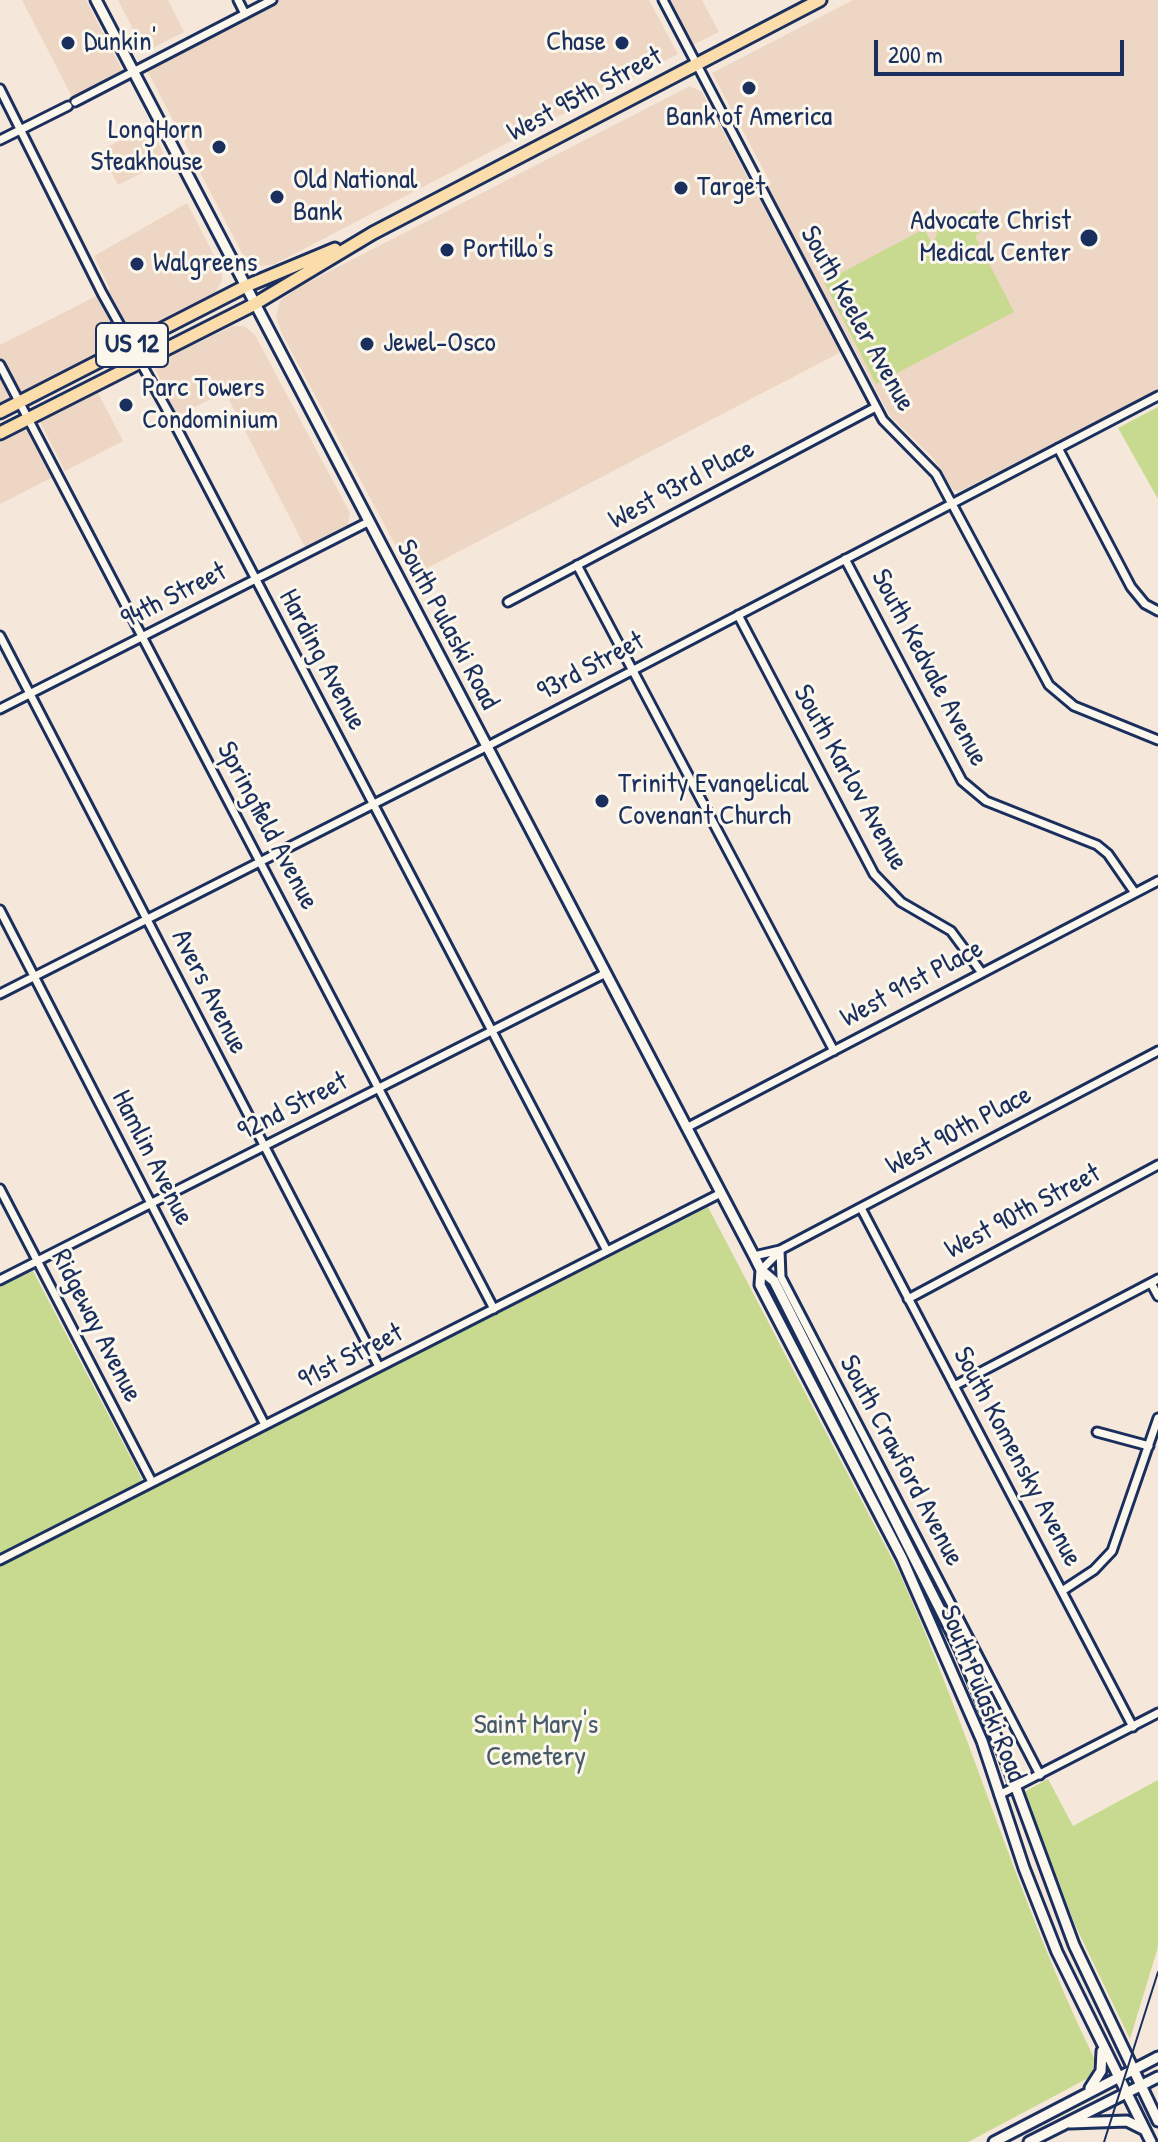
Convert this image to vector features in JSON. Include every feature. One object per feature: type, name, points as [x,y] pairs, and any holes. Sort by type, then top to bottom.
[{"type":"main road","name":"South Pulaski Road","points":[[96,0],[761,1270],[774,1281],[940,1607],[984,1704],[1074,1945],[1158,2121]]},
{"type":"main road","name":"West 95th Street","points":[[0,433],[253,305],[373,233],[811,2]]},
{"type":"main road","name":"West 95th Street","points":[[0,412],[244,287],[373,233]]},
{"type":"main road","name":"South Pulaski Road","points":[[761,1270],[760,1285],[908,1572],[962,1692],[1046,1925],[1151,2142]]},
{"type":"main road","points":[[1079,2098],[1100,2075],[1101,2044]]},
{"type":"main road","points":[[994,2142],[1158,2057]]},
{"type":"main road","points":[[1029,2142],[1158,2077]]},
{"type":"main road","points":[[1067,2123],[1127,2121],[1145,2130]]},
{"type":"street","points":[[238,0],[245,14]]},
{"type":"street","points":[[0,140],[272,0]]},
{"type":"street","name":"South Keeler Avenue","points":[[663,0],[876,407],[889,427],[931,467],[1049,685],[1074,706],[1158,740]]},
{"type":"street","name":"Harding Avenue","points":[[0,89],[102,293],[141,361],[607,1251]]},
{"type":"street","name":"Springfield Avenue","points":[[0,365],[494,1309]]},
{"type":"street","name":"93rd Street","points":[[0,994],[486,747],[1158,396]]},
{"type":"street","name":"West 93rd Place","points":[[508,602],[876,407]]},
{"type":"street","points":[[1058,448],[1131,587],[1145,604],[1158,611]]},
{"type":"street","name":"94th Street","points":[[0,709],[368,522]]},
{"type":"street","name":"South Kedvale Avenue","points":[[845,559],[962,781],[986,801],[1097,845],[1108,854],[1135,893]]},
{"type":"street","points":[[577,565],[834,1051]]},
{"type":"street","name":"South Karlov Avenue","points":[[738,615],[874,874],[901,902],[951,931],[982,973]]},
{"type":"street","name":"Avers Avenue","points":[[0,636],[379,1367]]},
{"type":"street","name":"West 91st Place","points":[[688,1127],[1158,881]]},
{"type":"street","name":"Hamlin Avenue","points":[[0,910],[265,1425]]},
{"type":"street","name":"92nd Street","points":[[0,1280],[606,973]]},
{"type":"street","name":"West 90th Place","points":[[754,1256],[780,1250],[1158,1051]]},
{"type":"street","name":"West 90th Street","points":[[908,1299],[1158,1165]]},
{"type":"street","name":"Ridgeway Avenue","points":[[0,1189],[152,1482]]},
{"type":"street","name":"91st Street","points":[[0,1560],[721,1193]]},
{"type":"street","name":"South Komensky Avenue","points":[[861,1208],[1133,1727]]},
{"type":"street","name":"West 90th Place","points":[[761,1270],[780,1250]]},
{"type":"street","name":"South Crawford Avenue","points":[[780,1250],[778,1267],[788,1291],[1040,1775]]},
{"type":"street","points":[[954,1386],[1154,1281],[1158,1296]]},
{"type":"street","points":[[1062,1591],[1094,1570],[1112,1551],[1158,1418]]},
{"type":"street","points":[[1097,1432],[1149,1446]]},
{"type":"street","points":[[999,1795],[1158,1713]]},
{"type":"shaded area","points":[[22,0],[86,0],[122,70],[72,97]]},
{"type":"shaded area","points":[[118,0],[168,0],[184,32],[145,52]]},
{"type":"shaded area","points":[[278,0],[649,0],[678,54],[275,264],[260,266],[243,255],[146,68]]},
{"type":"shaded area","points":[[670,0],[702,0],[719,32],[693,45]]},
{"type":"shaded area","points":[[853,0],[1158,0],[1158,390],[960,491],[953,490],[934,459],[890,416],[767,187],[771,184],[712,73]]},
{"type":"shaded area","points":[[690,86],[702,92],[841,352],[412,576],[282,334],[276,316],[280,301],[297,288]]},
{"type":"shaded area","points":[[149,125],[167,160],[118,185],[100,151]]},
{"type":"shaded area","points":[[187,203],[222,271],[222,280],[214,295],[0,406],[0,345],[110,289],[94,256]]},
{"type":"shaded area","points":[[233,326],[244,326],[255,335],[350,513],[348,525],[305,547],[225,392],[177,416],[153,364]]},
{"type":"shaded area","points":[[98,393],[123,441],[65,471],[40,422]]},
{"type":"shaded area","points":[[29,428],[53,477],[0,504],[0,443]]},
{"type":"green space","points":[[975,210],[985,229],[975,236],[1014,312],[876,384],[824,282],[924,229],[933,245],[938,230]]},
{"type":"green space","points":[[1158,407],[1158,499],[1118,428]]},
{"type":"green space","name":"Saint Mary's Cemetery","points":[[708,1207],[900,1574],[950,1695],[1042,1938],[1094,2058],[1092,2076],[968,2142],[0,2142],[0,1566]]},
{"type":"green space","points":[[33,1271],[142,1479],[139,1484],[0,1555],[0,1287]]},
{"type":"green space","points":[[1048,1779],[1073,1826],[1158,1780],[1158,1947],[1130,2039],[1076,1927],[1024,1792]]},
{"type":"railway","points":[[1104,2142],[1158,1972]]},
{"type":"place","name":"Dunkin'","points":[[68,43]]},
{"type":"place","name":"Chase","points":[[622,43]]},
{"type":"place","name":"Bank of America","points":[[749,88]]},
{"type":"place","name":"LongHorn Steakhouse","points":[[219,147]]},
{"type":"place","name":"Target","points":[[681,188]]},
{"type":"place","name":"Old National Bank","points":[[277,197]]},
{"type":"place","name":"Advocate Christ Medical Center","points":[[1089,238]]},
{"type":"place","name":"Portillo's","points":[[447,250]]},
{"type":"place","name":"Walgreens","points":[[137,264]]},
{"type":"place","name":"Jewel-Osco","points":[[367,344]]},
{"type":"place","name":"Parc Towers Condominium","points":[[126,405]]},
{"type":"place","name":"Trinity Evangelical Covenant Church","points":[[602,801]]}]
